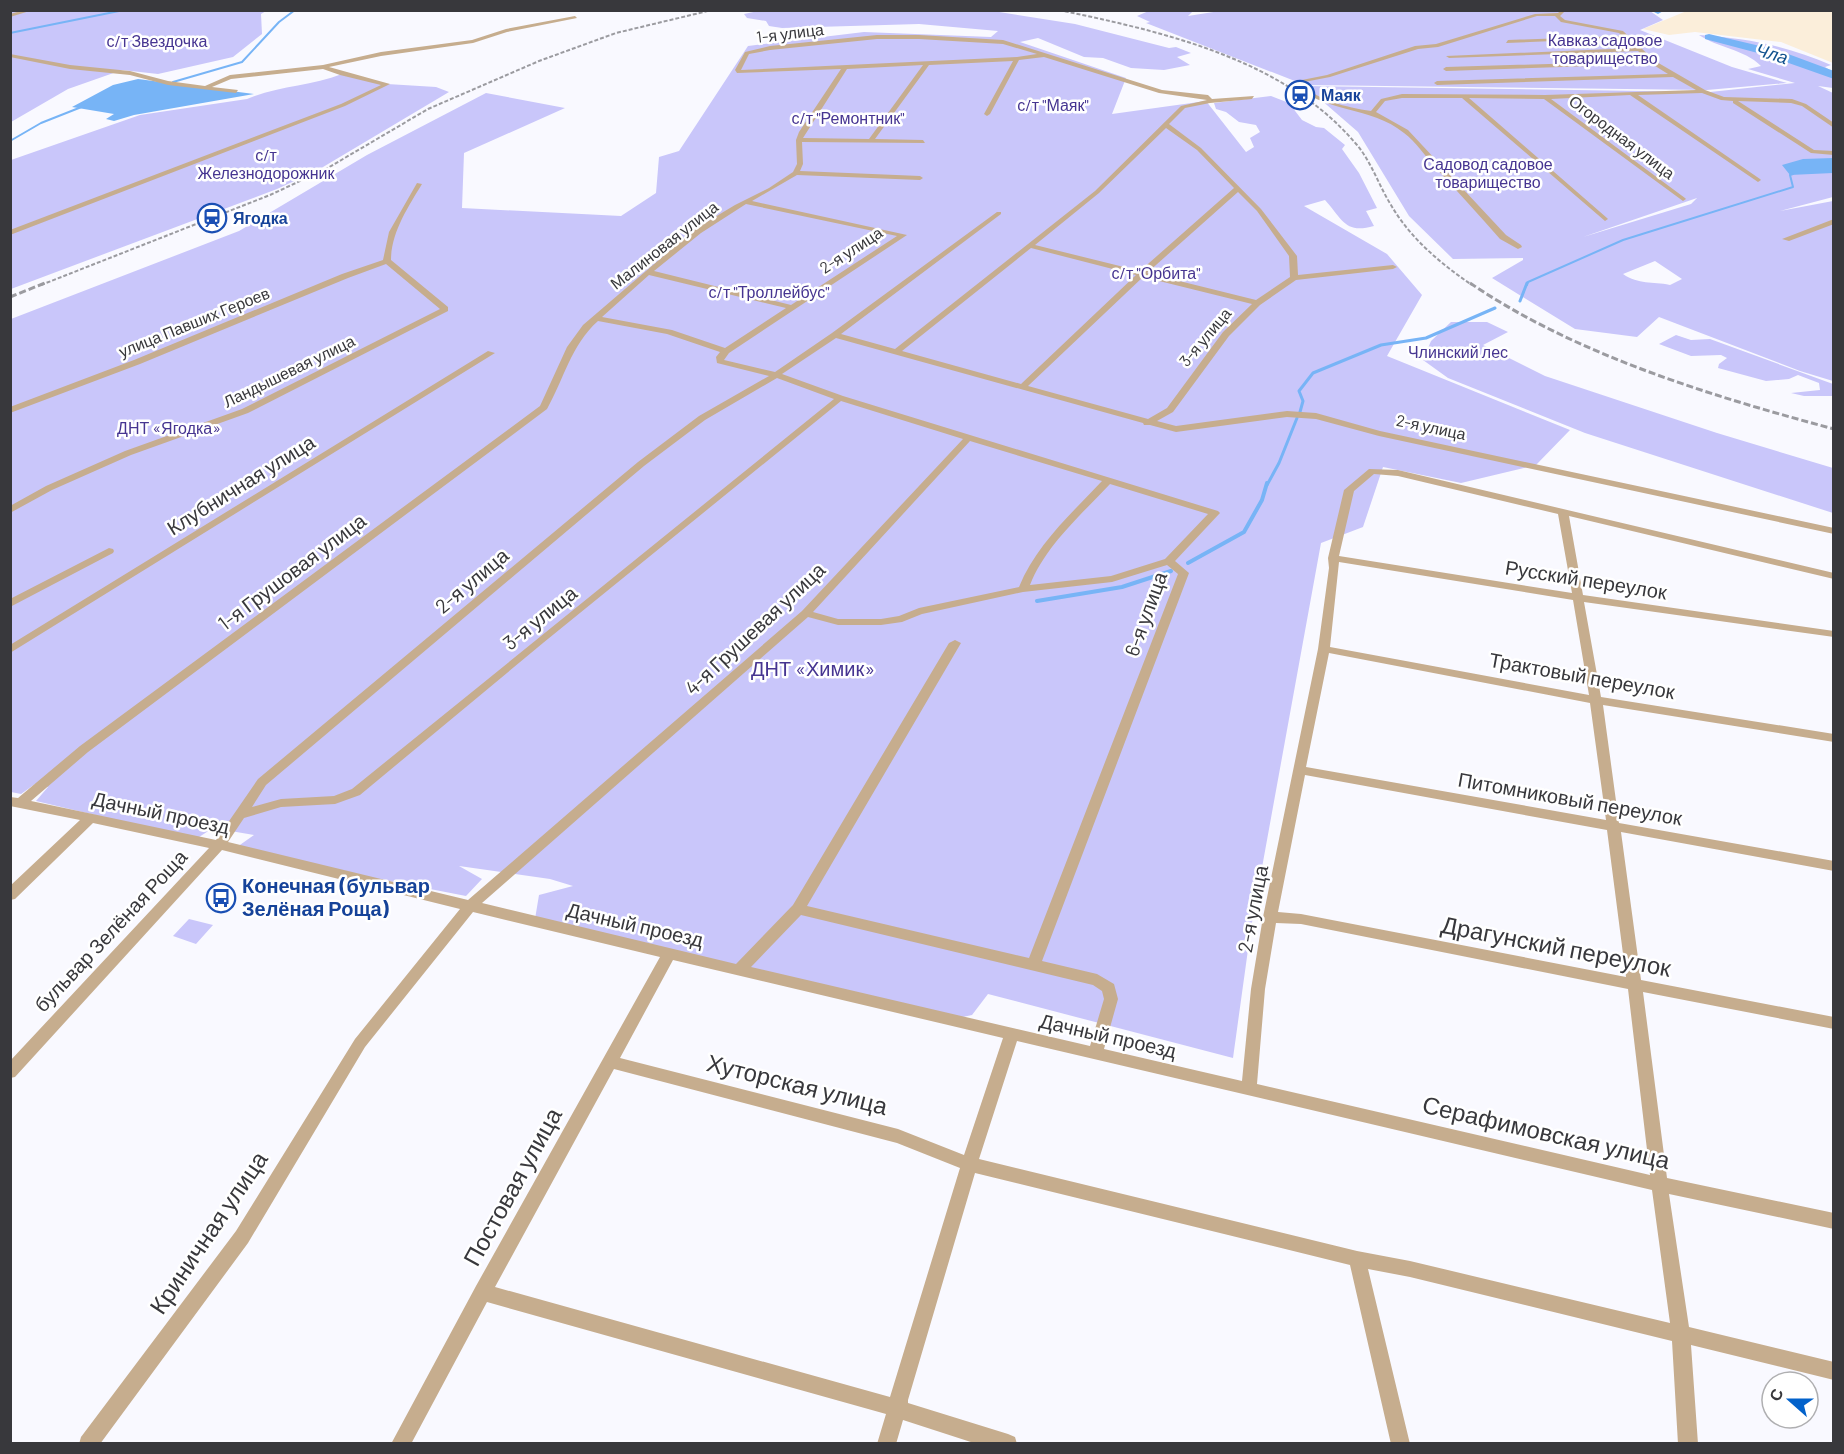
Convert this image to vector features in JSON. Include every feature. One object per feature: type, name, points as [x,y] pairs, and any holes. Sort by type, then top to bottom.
[{"type":"street","points":[[10,16],[30,10]]},
{"type":"street","points":[[204,88],[230,77],[323,67],[381,54],[473,41],[506,31],[575,17],[563,10]]},
{"type":"street","name":"Огородная улица","points":[[1518,247],[1503,237],[1406,131],[1373,113],[1332,106],[1301,89],[1295,82],[1328,76],[1417,47],[1436,46],[1537,15],[1561,12],[1559,19],[1563,21],[1584,27],[1617,30],[1653,62],[1673,75],[1703,91],[1734,101],[1813,152],[1833,153]]},
{"type":"street","name":"1-я улица","points":[[1044,55],[1017,59],[739,72],[738,70],[747,53],[754,50],[877,37],[1004,42],[1161,92],[1200,96],[1210,100]]},
{"type":"street","points":[[1508,42],[1627,37]]},
{"type":"street","points":[[1449,56],[1639,49]]},
{"type":"street","points":[[10,55],[70,67],[130,73],[168,83],[236,91]]},
{"type":"street","points":[[987,114],[1017,59]]},
{"type":"street","points":[[871,141],[928,62]]},
{"type":"street","name":"Огородная улица","points":[[1446,69],[1653,62]]},
{"type":"street","points":[[846,66],[802,132],[799,140],[800,164],[796,173],[920,178]]},
{"type":"street","points":[[10,233],[343,105],[387,84],[342,74],[323,67]]},
{"type":"street","name":"Огородная улица","points":[[1437,83],[1673,75]]},
{"type":"street","name":"Огородная улица","points":[[1373,113],[1383,100],[1394,97],[1545,97],[1703,91]]},
{"type":"street","points":[[1632,94],[1758,180]]},
{"type":"street","name":"1-я улица","points":[[897,351],[1097,192],[1183,107],[1210,100],[1252,97]]},
{"type":"street","name":"Огородная улица","points":[[1545,97],[1683,199]]},
{"type":"street","points":[[1465,98],[1605,219]]},
{"type":"street","name":"Огородная улица","points":[[1734,101],[1792,101],[1804,105],[1833,126]]},
{"type":"street","points":[[1166,126],[1199,148],[1259,210],[1293,256],[1294,278]]},
{"type":"street","points":[[799,140],[923,142]]},
{"type":"street","name":"Малиновая улица","points":[[566,357],[571,347],[595,318],[698,231],[796,173]]},
{"type":"street","points":[[387,261],[394,231],[419,184]]},
{"type":"street","points":[[1022,387],[1140,275],[1237,189]]},
{"type":"street","name":"2-я улица","points":[[726,351],[903,235],[745,202]]},
{"type":"street","name":"2-я улица","points":[[219,845],[262,782],[641,464],[702,418],[776,375],[835,335],[999,213]]},
{"type":"street","points":[[1786,239],[1833,221]]},
{"type":"street","points":[[1030,246],[1257,303]]},
{"type":"street","name":"Ландышевая улица","points":[[10,510],[49,488],[128,453],[246,411],[446,309],[387,261]]},
{"type":"street","name":"улица Павших Героев","points":[[10,410],[137,362],[345,276],[387,261]]},
{"type":"street","name":"3-я улица","points":[[1147,423],[1170,410],[1226,334],[1257,303],[1294,278],[1393,267]]},
{"type":"street","points":[[648,272],[793,308]]},
{"type":"street","points":[[595,318],[669,333],[726,351],[720,357],[720,361],[776,375],[840,398],[1215,513],[1169,561]]},
{"type":"street","name":"2-я улица","points":[[835,335],[1147,423],[1176,429],[1287,414],[1316,416],[1379,433],[1833,531]]},
{"type":"street","name":"Клубничная улица","points":[[10,650],[490,353]]},
{"type":"street","name":"1-я Грушовая улица","points":[[16,802],[544,407],[566,357]]},
{"type":"street","name":"3-я улица","points":[[240,814],[281,803],[334,800],[356,792],[840,398]]},
{"type":"street","name":"4-я Грушевая улица","points":[[360,1043],[471,906],[806,613],[969,437]]},
{"type":"street","name":"2-я улица","points":[[1249,1089],[1258,989],[1270,917],[1324,649],[1334,568],[1333,558],[1349,490],[1372,471],[1398,473],[1563,513]]},
{"type":"street","points":[[1023,589],[1027,575],[1039,558],[1107,480]]},
{"type":"street","points":[[1688,1443],[1682,1336],[1659,1184],[1614,826],[1580,598],[1563,513],[1833,576]]},
{"type":"street","points":[[10,604],[108,550]]},
{"type":"street","name":"Русский переулок","points":[[1333,558],[1580,598],[1833,634]]},
{"type":"street","name":"6-я улица","points":[[806,613],[838,622],[881,622],[1023,589],[1112,579],[1169,561],[1184,573],[1033,964]]},
{"type":"street","points":[[741,969],[798,909],[955,643]]},
{"type":"street","name":"Трактовый переулок","points":[[1324,649],[1596,700],[1833,738]]},
{"type":"street","name":"Питомниковый переулок","points":[[1299,770],[1833,866]]},
{"type":"street","name":"Дачный проезд","points":[[16,802],[219,845],[669,954],[1249,1089]]},
{"type":"street","points":[[10,896],[90,818]]},
{"type":"street","name":"бульвар Зелёная Роща","points":[[10,1072],[219,845]]},
{"type":"street","points":[[798,909],[1097,980],[1109,988],[1112,999],[1095,1053]]},
{"type":"street","name":"Драгунский переулок","points":[[1270,917],[1301,920],[1833,1023]]},
{"type":"street","name":"Постовая улица","points":[[400,1443],[669,954]]},
{"type":"street","points":[[886,1443],[969,1164],[1012,1033]]},
{"type":"street","name":"Криничная улица","points":[[88,1443],[242,1237],[360,1043]]},
{"type":"street","name":"Хуторская улица","points":[[611,1062],[898,1136],[969,1164],[1357,1259],[1410,1269],[1833,1371]]},
{"type":"street","name":"Серафимовская улица","points":[[1249,1089],[1659,1184],[1833,1221]]},
{"type":"street","points":[[1357,1259],[1401,1443]]},
{"type":"street","points":[[482,1292],[898,1405],[1008,1443]]},
{"type":"shaded area","points":[[1689,10],[1833,11],[1833,63],[1781,42],[1695,32],[1669,35],[1643,29]]},
{"type":"shaded area","points":[[138,79],[254,94],[134,115],[114,121],[106,119],[114,114],[72,107],[113,85]]},
{"type":"shaded area","points":[[1833,158],[1833,173],[1790,175],[1782,165],[1803,159]]},
{"type":"green space","points":[[763,10],[993,11],[1075,24],[1169,48],[1176,47],[1191,53],[1177,57],[1190,65],[1164,70],[1131,68],[1103,58],[1084,57],[1038,38],[1020,42],[1126,78],[1112,114],[1206,101],[1246,152],[1254,147],[1250,138],[1260,132],[1256,125],[1239,122],[1226,112],[1216,109],[1214,103],[1271,96],[1289,103],[1302,120],[1324,128],[1345,145],[1342,149],[1359,173],[1377,208],[1366,211],[1374,226],[1357,228],[1345,223],[1325,200],[1304,206],[1387,254],[1422,295],[1387,356],[1570,430],[1536,465],[1461,483],[1383,467],[1363,527],[1321,543],[1251,928],[1233,1058],[988,994],[972,1015],[958,1018],[535,919],[539,895],[573,886],[550,879],[459,866],[482,879],[466,896],[240,852],[237,847],[254,835],[213,828],[196,839],[36,801],[48,787],[35,784],[21,794],[11,792],[11,319],[239,231],[367,155],[486,93],[565,108],[464,153],[462,208],[621,216],[656,193],[659,157],[679,151],[748,46],[864,32],[991,37],[998,31],[919,24],[782,28],[769,26],[766,21],[747,18],[744,14]]},
{"type":"green space","name":"Кавказ садовое товарищество","points":[[1151,10],[1193,11],[1188,16],[1226,10],[1650,11],[1663,20],[1640,30],[1732,67],[1787,83],[1707,90],[1305,85],[1146,23],[1150,22],[1137,16]]},
{"type":"green space","name":"с/т Звездочка","points":[[10,11],[266,11],[261,14],[262,34],[233,57],[158,74],[122,70],[68,89],[11,122]]},
{"type":"green space","name":"Садовод садовое товарищество","points":[[1699,35],[1766,44],[1831,65],[1825,67],[1833,72],[1833,88],[1818,86],[1833,93],[1833,163],[1819,173],[1833,173],[1833,197],[1780,211],[1833,201],[1833,381],[1800,371],[1659,317],[1637,337],[1575,329],[1492,278],[1523,258],[1453,259],[1409,216],[1358,132],[1305,86],[1710,92],[1795,83],[1748,69],[1761,66],[1747,56]],"holes":[[[1697,198],[1691,204],[1583,237]],[[1655,261],[1682,279],[1670,285],[1640,281],[1623,274]]]},
{"type":"green space","name":"с/т Железнодорожник","points":[[342,74],[387,84],[436,87],[449,92],[318,170],[277,189],[11,289],[11,160],[140,115],[247,99],[270,91]]},
{"type":"green space","name":"Члинский лес","points":[[1451,322],[1487,322],[1508,332],[1483,345],[1545,376],[1717,433],[1833,468],[1833,513],[1585,433],[1448,378],[1423,360],[1431,341]]},
{"type":"green space","points":[[1676,335],[1691,340],[1710,339],[1833,384],[1833,396],[1804,396],[1791,393],[1820,390],[1819,383],[1798,375],[1789,379],[1766,381],[1718,368],[1719,364],[1727,358],[1721,355],[1691,356],[1659,344]]},
{"type":"green space","points":[[189,919],[213,925],[196,944],[173,936]]},
{"type":"waterway","points":[[10,33],[124,10]]},
{"type":"waterway","points":[[173,82],[242,62],[279,22],[295,10]]},
{"type":"waterway","name":"Чла","points":[[1709,37],[1773,53],[1834,75]]},
{"type":"waterway","points":[[10,141],[41,123],[84,106]]},
{"type":"waterway","points":[[1527,285],[1528,282],[1623,240],[1793,187],[1790,175],[1793,174]]},
{"type":"waterway","points":[[1520,301],[1527,283]]},
{"type":"waterway","points":[[1300,412],[1303,401],[1299,391],[1313,373],[1381,345],[1426,338],[1495,308]]},
{"type":"waterway","points":[[1267,485],[1279,463],[1297,418]]},
{"type":"waterway","points":[[1188,563],[1244,532],[1262,500],[1267,483]]},
{"type":"waterway","points":[[1037,601],[1122,587],[1171,571]]},
{"type":"railway","points":[[41,285],[270,195],[326,169],[428,109],[539,61],[616,33],[712,10]]},
{"type":"railway","points":[[1059,10],[1140,28],[1180,40],[1259,70],[1295,91],[1328,115],[1357,145],[1391,205],[1417,239],[1438,259],[1472,285]]},
{"type":"railway","points":[[10,297],[45,283]]},
{"type":"railway","points":[[1470,283],[1554,332],[1646,371],[1740,402],[1834,429]]},
{"type":"place","name":"Маяк","points":[[1300,95]]},
{"type":"place","name":"Ягодка","points":[[212,218]]},
{"type":"place","name":"Конечная (бульвар Зелёная Роща)","points":[[221,898]]},
{"type":"park label","name":"с/т \"Маяк\"","points":[[1053,105]]},
{"type":"park label","name":"с/т \"Ремонтник\"","points":[[848,118]]},
{"type":"park label","name":"с/т \"Орбита\"","points":[[1156,273]]},
{"type":"park label","name":"с/т \"Троллейбус\"","points":[[769,292]]},
{"type":"park label","name":"ДНТ «Ягодка»","points":[[169,428]]},
{"type":"park label","name":"ДНТ «Химик»","points":[[813,669]]}]
